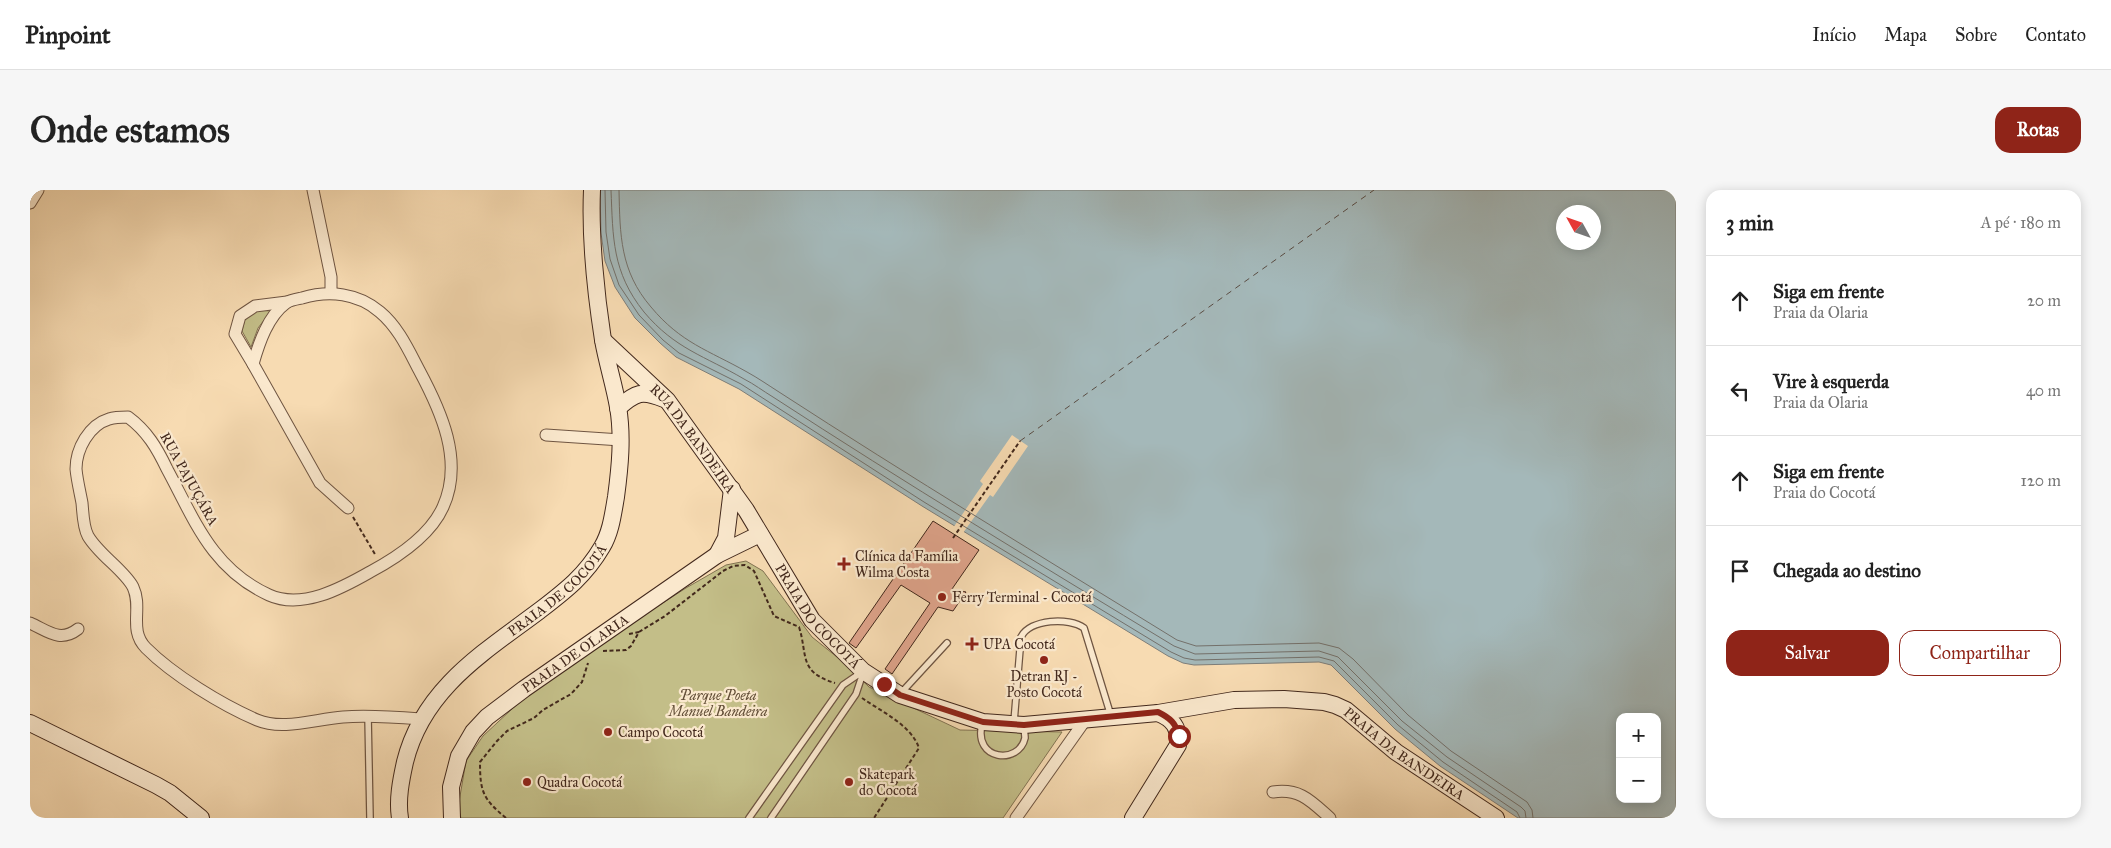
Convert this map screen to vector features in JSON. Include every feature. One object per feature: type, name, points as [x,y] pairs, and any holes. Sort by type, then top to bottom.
[{"type":"street","points":[[30,203],[38,190]]},
{"type":"street","points":[[313,190],[332,277],[331,293]]},
{"type":"street","name":"RUA DA BANDEIRA","points":[[592,190],[592,232],[603,340],[614,360],[667,400],[732,489],[726,538],[717,556]]},
{"type":"street","name":"RUA PAJUÇÁRA","points":[[348,508],[320,483],[235,334],[240,316],[254,306],[287,302],[313,294],[331,293],[361,299],[380,311],[393,325],[405,342],[432,394],[446,429],[452,463],[451,483],[444,506],[434,524],[417,540],[383,566],[322,596],[297,600],[270,596],[236,575],[216,557],[199,530],[154,443],[141,426],[128,417],[110,418],[97,425],[87,435],[80,449],[76,468],[87,533],[96,549],[132,586],[137,600],[136,634],[145,647],[193,684],[258,721],[276,725],[342,717],[368,716],[418,726]]},
{"type":"street","points":[[253,364],[264,331],[287,302]]},
{"type":"street","name":"PRAIA DE COCOTÁ","points":[[400,818],[401,779],[408,749],[418,726],[435,698],[464,667],[574,585],[604,545],[612,521],[621,440],[614,360]]},
{"type":"street","points":[[618,408],[631,396],[640,393],[651,394],[667,400]]},
{"type":"street","points":[[546,435],[621,440]]},
{"type":"street","name":"PRAIA DO COCOTÁ","points":[[732,489],[812,620],[863,671],[900,695],[983,722],[1019,724],[1086,720],[1158,712]]},
{"type":"street","name":"PRAIA DE OLARIA","points":[[452,818],[451,786],[459,756],[473,732],[487,717],[717,556],[760,534]]},
{"type":"street","points":[[30,623],[61,637],[70,636],[78,629]]},
{"type":"street","name":"PRAIA DA BANDEIRA","points":[[1158,712],[1234,700],[1306,700],[1335,705],[1346,710],[1396,752],[1496,818]]},
{"type":"street","points":[[1134,818],[1178,745],[1179,736],[1174,723],[1168,717],[1158,712]]},
{"type":"street","points":[[1016,818],[1086,720]]},
{"type":"street","points":[[30,723],[156,784],[187,805],[201,818]]},
{"type":"street","points":[[1273,792],[1286,790],[1303,796],[1330,818]]},
{"type":"lane","points":[[983,722],[980,734],[984,747],[994,755],[1007,756],[1019,750],[1025,738],[1019,724],[1021,637],[1024,630],[1032,625],[1067,621],[1076,623],[1084,628],[1112,717]]},
{"type":"lane","points":[[900,695],[947,643]]},
{"type":"lane","points":[[748,818],[843,685],[863,671]]},
{"type":"lane","points":[[771,818],[856,694],[863,671]]},
{"type":"lane","points":[[368,716],[370,818]]},
{"type":"path","points":[[953,538],[1020,441]]},
{"type":"path","points":[[348,508],[383,566]]},
{"type":"path","points":[[601,651],[626,650],[631,646],[639,632],[665,616],[724,571],[733,566],[745,565],[754,571],[774,616],[799,627],[804,641],[802,652],[809,668],[823,679],[843,685]]},
{"type":"path","points":[[506,818],[488,803],[482,789],[480,762],[497,740],[507,731],[534,718],[543,710],[571,694],[582,682],[587,670],[588,659]]},
{"type":"path","points":[[856,694],[908,730],[915,738],[919,748],[874,818]]},
{"type":"green space","points":[[258,310],[271,311],[258,328],[251,347],[242,331],[245,319]]},
{"type":"green space","name":"Parque Poeta Manuel Bandeira","points":[[746,561],[763,571],[812,637],[842,661],[869,687],[960,730],[1062,732],[1003,818],[461,818],[458,808],[466,761],[483,736],[527,695],[591,649],[686,588],[726,565]]},
{"type":"water","points":[[600,190],[1676,190],[1676,818],[1518,818],[1440,766],[1395,729],[1331,665],[1319,662],[1194,665],[1183,663],[1168,656],[922,506],[739,389],[676,357],[635,318],[615,287],[605,261],[601,233]]},
{"type":"pier","points":[[1012,435],[1028,446],[993,497],[990,495],[963,533],[953,528],[983,484],[980,481]]},
{"type":"building","name":"Ferry Terminal - Cocotá","points":[[933,521],[979,550],[952,589],[966,592],[953,611],[938,607],[892,674],[885,669],[930,603],[901,585],[856,648],[849,643]]},
{"type":"ferry route","points":[[1020,441],[1374,190]]},
{"type":"place","name":"Clínica da Família Wilma Costa","points":[[844,564]]},
{"type":"place","name":"Ferry Terminal - Cocotá","points":[[942,597]]},
{"type":"place","name":"UPA Cocotá","points":[[972,644]]},
{"type":"place","name":"Detran RJ - Posto Cocotá","points":[[1044,660]]},
{"type":"place","name":"Campo Cocotá","points":[[608,732]]},
{"type":"place","name":"Quadra Cocotá","points":[[527,782]]},
{"type":"place","name":"Skatepark do Cocotá","points":[[849,782]]},
{"type":"route","points":[[884,684],[900,695],[983,722],[1024,725],[1158,712],[1168,717],[1174,723],[1179,736]]}]
